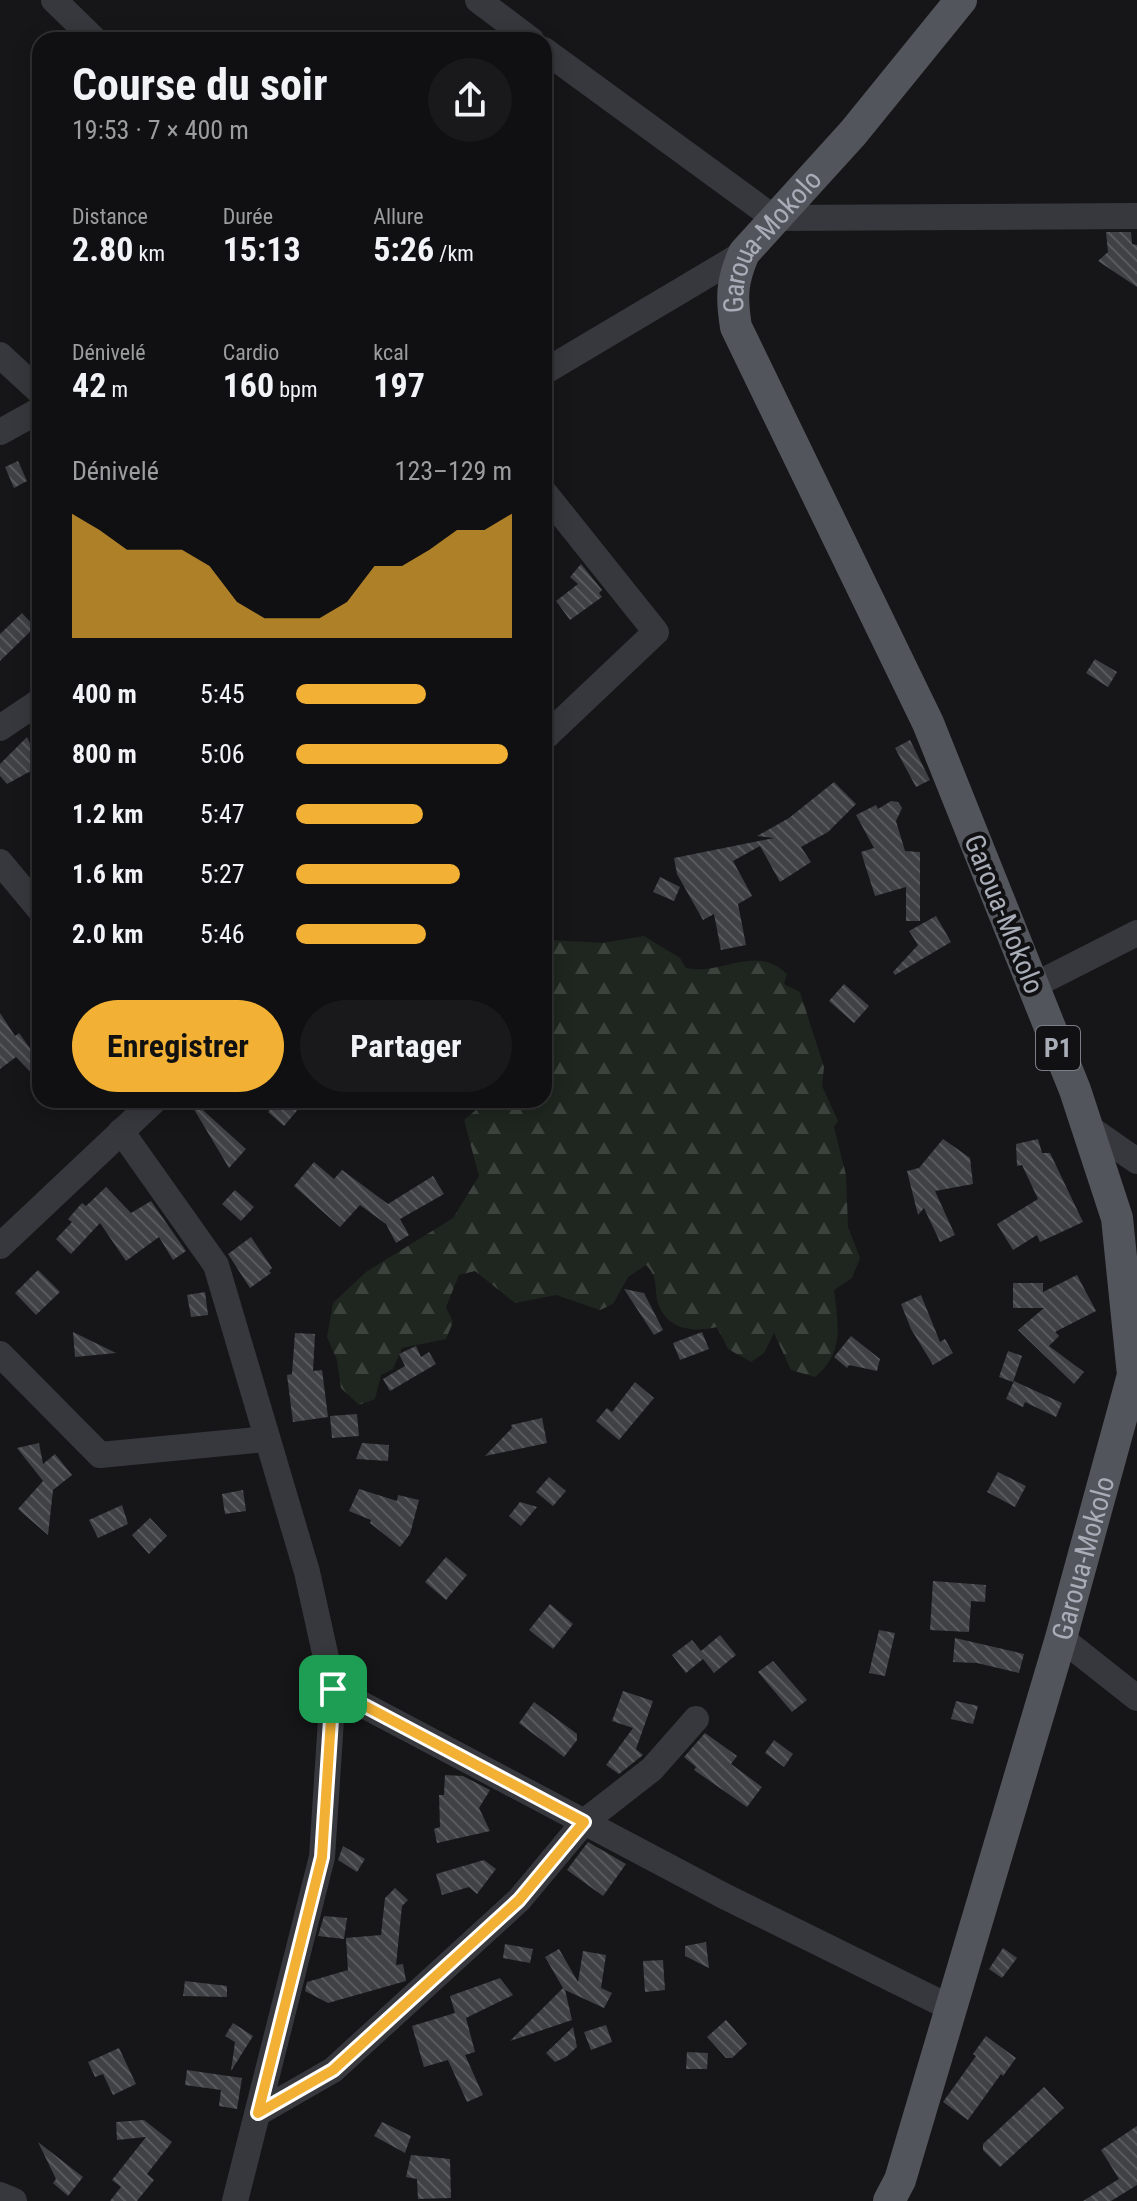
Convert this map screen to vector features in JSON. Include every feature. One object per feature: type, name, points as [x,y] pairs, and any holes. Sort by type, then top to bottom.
[{"type":"main road","name":"Garoua-Mokolo","points":[[889,2201],[900,2180],[1061,1638],[1133,1375],[1117,1218],[1088,1127],[928,723],[736,327],[731,299],[734,277],[744,253],[853,133],[961,0]]},
{"type":"street","points":[[54,0],[87,32]]},
{"type":"street","points":[[478,0],[513,32]]},
{"type":"street","points":[[552,56],[774,218],[1137,216]]},
{"type":"street","points":[[552,367],[744,253]]},
{"type":"street","points":[[0,355],[32,385]]},
{"type":"street","points":[[0,432],[32,414]]},
{"type":"street","points":[[552,502],[656,632],[552,730]]},
{"type":"street","points":[[0,728],[32,706]]},
{"type":"street","points":[[0,862],[32,900]]},
{"type":"street","points":[[1033,986],[1137,933]]},
{"type":"street","points":[[0,1246],[146,1108]]},
{"type":"street","points":[[1088,1127],[1137,1161]]},
{"type":"street","points":[[121,1131],[216,1265],[307,1572],[333,1689],[322,1857],[235,2201]]},
{"type":"street","points":[[0,1354],[100,1455],[267,1439]]},
{"type":"street","points":[[1061,1638],[1137,1698]]},
{"type":"street","points":[[333,1689],[724,1896],[951,2008]]},
{"type":"street","points":[[258,2113],[333,2070],[519,1900],[584,1822],[652,1769],[696,1719]]},
{"type":"street","points":[[0,2195],[14,2201]]},
{"type":"green space","points":[[644,936],[680,958],[686,968],[713,968],[738,962],[762,961],[787,974],[784,984],[800,992],[824,1067],[822,1086],[838,1121],[834,1127],[846,1175],[848,1227],[860,1258],[852,1278],[834,1290],[837,1337],[831,1358],[815,1377],[791,1370],[774,1333],[764,1353],[751,1362],[728,1349],[717,1327],[693,1329],[677,1325],[660,1308],[655,1281],[646,1265],[628,1277],[613,1304],[600,1310],[556,1295],[515,1303],[475,1271],[459,1275],[446,1307],[453,1322],[446,1339],[402,1348],[393,1369],[381,1375],[375,1399],[359,1405],[341,1388],[337,1360],[327,1337],[333,1303],[366,1272],[453,1218],[479,1176],[464,1120],[478,1108],[552,1108],[552,940],[602,943]]},
{"type":"building","points":[[1106,232],[1131,232],[1132,244],[1137,245],[1137,287],[1098,261],[1108,252]]},
{"type":"building","points":[[18,461],[27,481],[14,488],[5,467]]},
{"type":"building","points":[[581,564],[602,590],[599,593],[602,597],[570,620],[556,601],[578,584],[570,577]]},
{"type":"building","points":[[22,613],[32,624],[32,630],[0,661],[0,634]]},
{"type":"building","points":[[1095,659],[1117,672],[1108,687],[1086,673]]},
{"type":"building","points":[[27,737],[32,748],[32,770],[7,784],[0,776],[0,764]]},
{"type":"building","points":[[910,740],[930,780],[916,787],[895,748]]},
{"type":"building","points":[[834,782],[856,804],[828,832],[801,847],[811,862],[780,882],[760,846],[733,861],[752,896],[738,904],[746,945],[721,950],[714,914],[703,920],[677,874],[674,858],[774,838],[757,836],[789,818]]},
{"type":"building","points":[[891,801],[898,802],[902,808],[896,821],[905,851],[920,852],[920,921],[906,921],[906,887],[875,896],[861,852],[874,848],[856,815],[876,805],[878,809]]},
{"type":"building","points":[[660,877],[680,887],[674,901],[653,892]]},
{"type":"building","points":[[936,916],[951,942],[895,975],[893,972],[918,945],[909,931]]},
{"type":"building","points":[[844,984],[869,1006],[854,1023],[829,1001]]},
{"type":"building","points":[[0,1013],[15,1036],[19,1033],[32,1051],[32,1074],[16,1057],[0,1069]]},
{"type":"building","points":[[193,1108],[201,1108],[246,1149],[229,1168]]},
{"type":"building","points":[[272,1108],[299,1108],[284,1126],[268,1112]]},
{"type":"building","points":[[943,1139],[970,1158],[973,1184],[935,1191],[955,1235],[940,1242],[924,1208],[918,1215],[907,1171],[919,1168]]},
{"type":"building","points":[[1038,1139],[1042,1153],[1050,1153],[1083,1222],[1040,1242],[1037,1235],[1013,1250],[997,1224],[1038,1199],[1022,1165],[1017,1166],[1016,1144]]},
{"type":"building","points":[[314,1162],[334,1179],[342,1170],[388,1204],[433,1176],[444,1194],[400,1219],[409,1235],[396,1243],[386,1224],[360,1205],[340,1227],[294,1186]]},
{"type":"building","points":[[106,1187],[131,1213],[151,1201],[186,1251],[173,1260],[159,1237],[126,1261],[100,1223],[71,1254],[56,1239],[72,1222],[68,1219],[82,1203],[86,1206]]},
{"type":"building","points":[[235,1190],[254,1207],[241,1221],[222,1204]]},
{"type":"building","points":[[251,1237],[272,1268],[271,1273],[250,1288],[228,1254]]},
{"type":"building","points":[[38,1270],[60,1292],[36,1315],[15,1293]]},
{"type":"building","points":[[1077,1275],[1096,1311],[1055,1332],[1059,1336],[1049,1346],[1084,1372],[1074,1384],[1018,1330],[1044,1308],[1013,1308],[1013,1283],[1043,1283],[1043,1292]]},
{"type":"building","points":[[624,1289],[644,1293],[663,1330],[654,1335]]},
{"type":"building","points":[[205,1292],[208,1315],[191,1317],[187,1295]]},
{"type":"building","points":[[921,1295],[940,1342],[945,1339],[953,1353],[933,1365],[911,1329],[901,1304]]},
{"type":"building","points":[[73,1332],[116,1353],[75,1357]]},
{"type":"building","points":[[702,1332],[709,1349],[680,1360],[673,1343]]},
{"type":"building","points":[[295,1333],[315,1334],[313,1371],[322,1370],[328,1417],[293,1422],[287,1375],[292,1374]]},
{"type":"building","points":[[851,1336],[880,1359],[877,1371],[849,1365],[847,1368],[834,1357]]},
{"type":"building","points":[[416,1346],[421,1357],[429,1352],[436,1364],[390,1391],[383,1379],[405,1366],[399,1354]]},
{"type":"building","points":[[1008,1351],[1022,1356],[1013,1382],[999,1377]]},
{"type":"building","points":[[1014,1381],[1062,1403],[1056,1417],[1025,1402],[1023,1407],[1006,1399]]},
{"type":"building","points":[[635,1382],[654,1398],[619,1440],[596,1421],[607,1408],[612,1412]]},
{"type":"building","points":[[357,1414],[359,1436],[332,1438],[330,1416]]},
{"type":"building","points":[[542,1418],[547,1443],[485,1456],[512,1428],[511,1425]]},
{"type":"building","points":[[39,1443],[43,1464],[55,1454],[72,1475],[53,1490],[48,1535],[18,1509],[43,1481],[17,1448]]},
{"type":"building","points":[[362,1443],[389,1445],[388,1461],[356,1459]]},
{"type":"building","points":[[998,1472],[1026,1486],[1015,1507],[987,1492]]},
{"type":"building","points":[[549,1477],[566,1491],[553,1506],[536,1492]]},
{"type":"building","points":[[359,1489],[397,1501],[398,1495],[419,1500],[410,1534],[400,1547],[370,1523],[371,1520],[349,1511]]},
{"type":"building","points":[[243,1490],[246,1511],[225,1514],[222,1494]]},
{"type":"building","points":[[520,1502],[537,1507],[521,1526],[509,1516]]},
{"type":"building","points":[[122,1505],[128,1524],[98,1538],[89,1520]]},
{"type":"building","points":[[150,1518],[167,1536],[149,1554],[132,1535]]},
{"type":"building","points":[[446,1557],[467,1575],[446,1600],[425,1582]]},
{"type":"building","points":[[933,1581],[986,1585],[985,1602],[971,1601],[969,1632],[930,1630]]},
{"type":"building","points":[[550,1604],[573,1624],[553,1649],[529,1630]]},
{"type":"building","points":[[879,1630],[895,1633],[885,1676],[869,1673]]},
{"type":"building","points":[[720,1635],[736,1655],[714,1673],[703,1659],[686,1673],[672,1655],[692,1640],[701,1651]]},
{"type":"building","points":[[955,1638],[1024,1654],[1019,1673],[977,1663],[953,1662]]},
{"type":"building","points":[[773,1661],[807,1700],[792,1712],[758,1672]]},
{"type":"building","points":[[623,1691],[653,1701],[636,1749],[643,1755],[619,1774],[606,1765],[633,1728],[612,1721]]},
{"type":"building","points":[[956,1701],[978,1706],[973,1724],[951,1719]]},
{"type":"building","points":[[534,1702],[577,1734],[577,1740],[564,1757],[519,1723]]},
{"type":"building","points":[[705,1733],[737,1756],[731,1764],[762,1787],[747,1807],[694,1770],[696,1767],[684,1757]]},
{"type":"building","points":[[774,1740],[793,1754],[784,1767],[765,1753]]},
{"type":"building","points":[[445,1775],[463,1776],[490,1790],[479,1808],[490,1831],[437,1843],[434,1829],[440,1827],[439,1795],[444,1795]]},
{"type":"building","points":[[588,1842],[626,1864],[603,1896],[567,1870]]},
{"type":"building","points":[[343,1846],[365,1859],[357,1872],[338,1860]]},
{"type":"building","points":[[484,1860],[496,1869],[477,1894],[469,1887],[442,1895],[436,1874]]},
{"type":"building","points":[[395,1888],[408,1900],[402,1906],[396,1965],[403,1964],[406,1981],[328,2003],[305,1991],[307,1982],[348,1970],[346,1938],[381,1935],[385,1898]]},
{"type":"building","points":[[324,1916],[347,1918],[344,1939],[318,1936]]},
{"type":"building","points":[[706,1942],[709,1968],[685,1956],[685,1946]]},
{"type":"building","points":[[505,1944],[533,1949],[530,1963],[503,1958]]},
{"type":"building","points":[[1003,1948],[1017,1958],[1002,1978],[989,1969]]},
{"type":"building","points":[[559,1949],[578,1982],[583,1951],[606,1955],[601,1988],[612,1993],[604,2008],[565,1990],[572,2020],[510,2041],[563,1988],[545,1957]]},
{"type":"building","points":[[663,1960],[665,1990],[645,1992],[643,1961]]},
{"type":"building","points":[[500,1978],[513,1995],[466,2018],[475,2052],[465,2055],[483,2095],[467,2102],[448,2060],[424,2067],[412,2026],[455,2013],[450,1996]]},
{"type":"building","points":[[185,1981],[227,1986],[227,1997],[183,1996]]},
{"type":"building","points":[[726,2020],[747,2044],[732,2058],[726,2058],[707,2037]]},
{"type":"building","points":[[233,2023],[253,2036],[231,2071],[235,2042],[225,2036]]},
{"type":"building","points":[[606,2025],[612,2042],[591,2050],[584,2032]]},
{"type":"building","points":[[573,2027],[577,2047],[555,2062],[546,2053]]},
{"type":"building","points":[[986,2036],[1016,2058],[968,2120],[943,2102],[976,2056],[973,2054]]},
{"type":"building","points":[[119,2048],[136,2084],[113,2095],[103,2074],[95,2077],[88,2062]]},
{"type":"building","points":[[687,2052],[708,2053],[707,2069],[686,2069]]},
{"type":"building","points":[[187,2070],[242,2078],[237,2109],[219,2106],[221,2090],[185,2085]]},
{"type":"building","points":[[1044,2087],[1064,2108],[1000,2167],[983,2150],[983,2144]]},
{"type":"building","points":[[144,2120],[172,2142],[147,2174],[154,2180],[137,2201],[110,2201],[121,2187],[112,2180],[146,2137],[117,2140],[116,2122]]},
{"type":"building","points":[[382,2122],[411,2136],[405,2153],[374,2136]]},
{"type":"building","points":[[1137,2126],[1137,2185],[1111,2201],[1083,2201],[1119,2179],[1101,2150]]},
{"type":"building","points":[[38,2142],[83,2177],[68,2196],[53,2183],[56,2179]]},
{"type":"building","points":[[411,2155],[450,2159],[451,2198],[418,2199],[417,2179],[406,2177]]},
{"type":"route","points":[[333,1689],[584,1822],[519,1900],[333,2070],[258,2113],[322,1857],[333,1689]]}]
